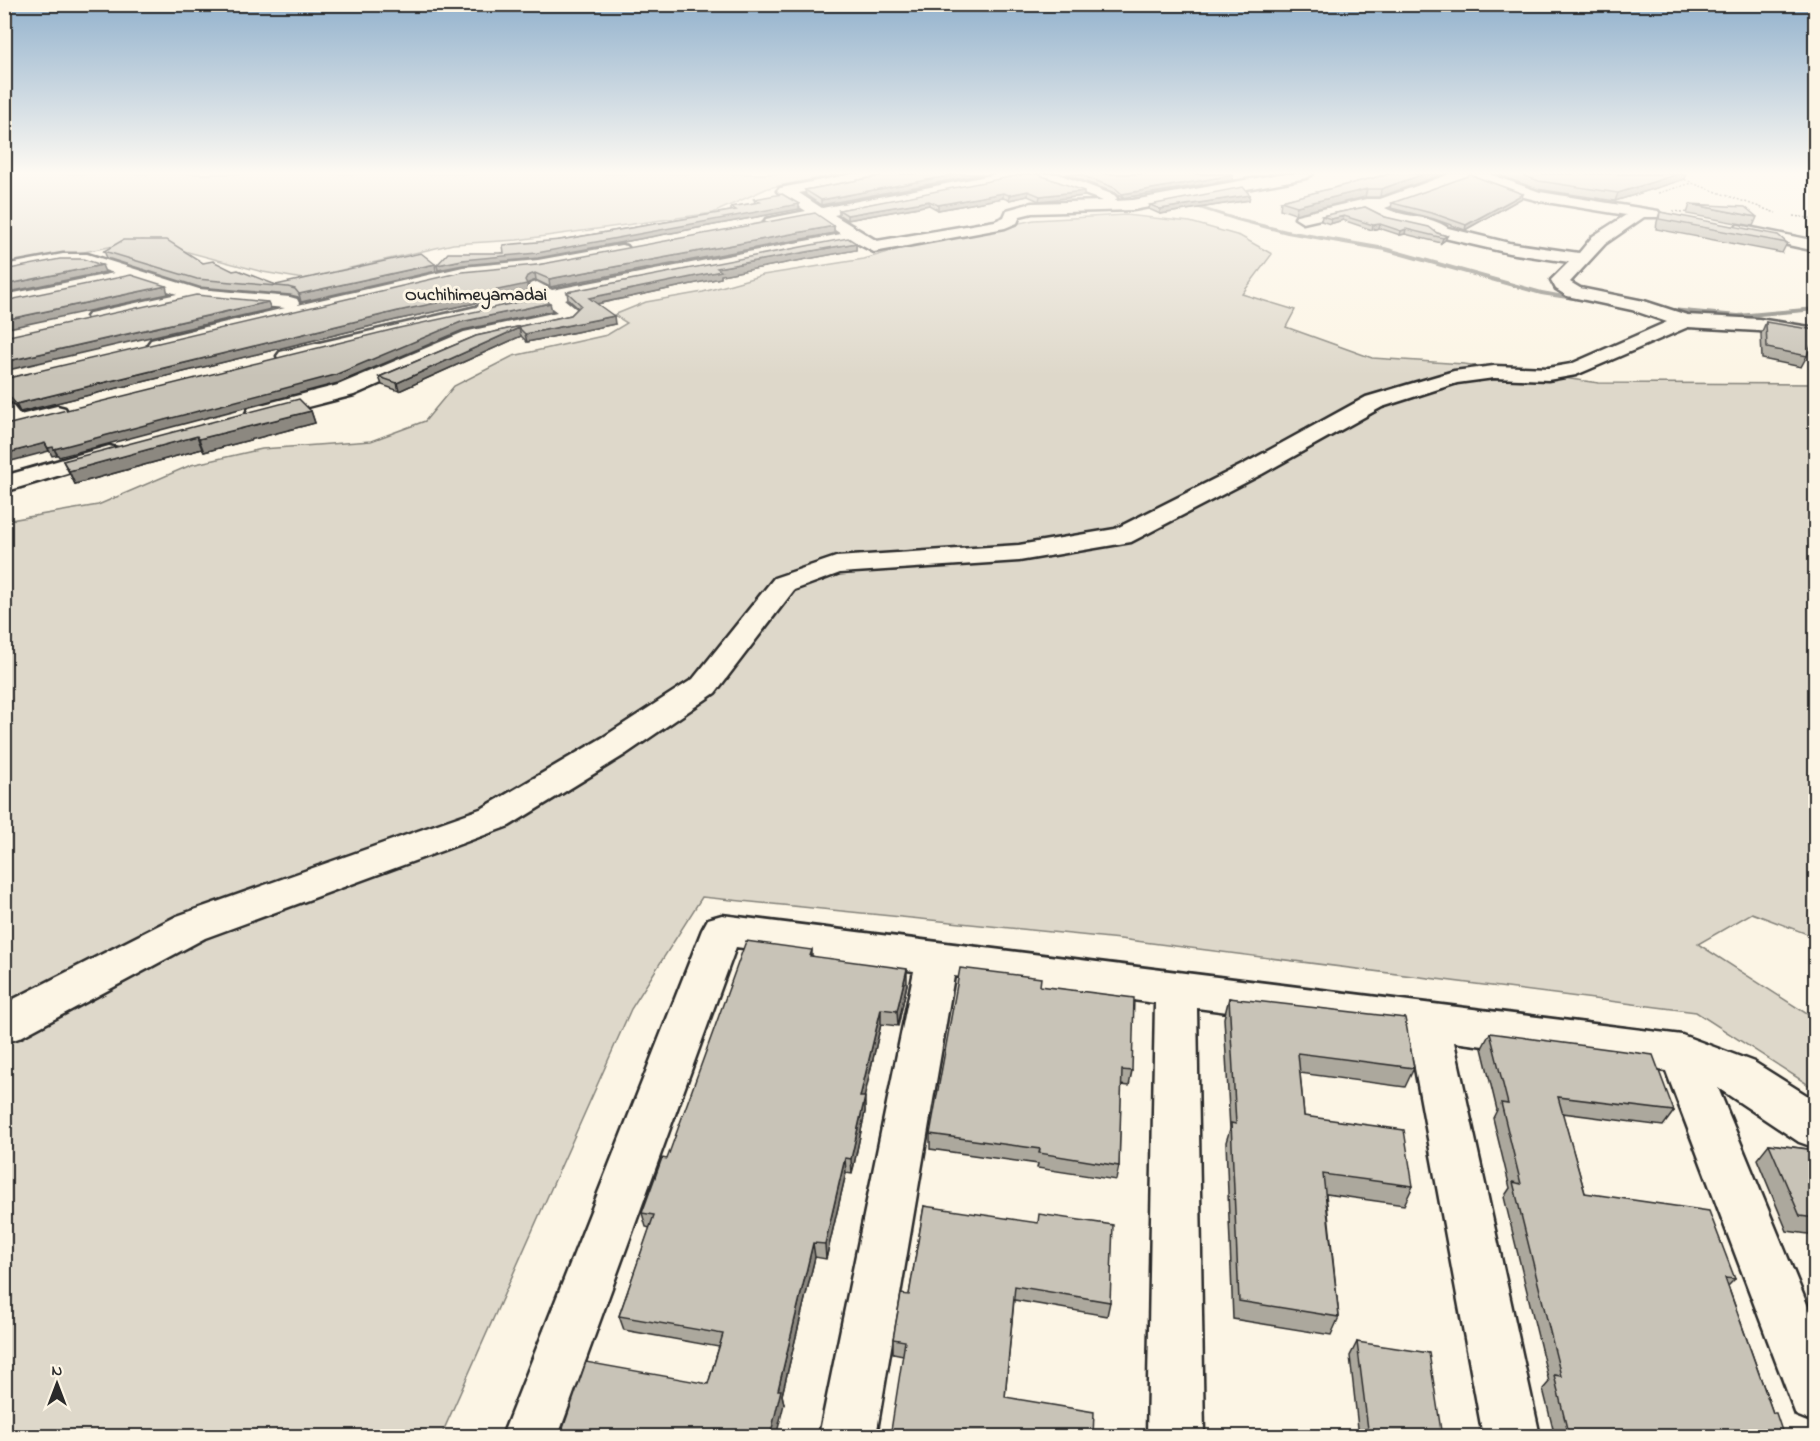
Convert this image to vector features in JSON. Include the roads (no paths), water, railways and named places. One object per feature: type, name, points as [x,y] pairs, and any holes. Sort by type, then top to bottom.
[{"type":"street","points":[[266,361],[401,327],[548,295],[828,241]]},
{"type":"street","points":[[865,241],[874,246],[911,241]]},
{"type":"street","points":[[1481,241],[1509,248],[1583,259]]},
{"type":"street","points":[[1598,241],[1560,280],[1562,285],[1574,292],[1646,308],[1685,321],[1759,325],[1815,334]]},
{"type":"street","points":[[1791,241],[1815,246]]},
{"type":"street","points":[[143,347],[464,272],[513,267],[643,246]]},
{"type":"street","points":[[4,270],[63,259],[87,259],[197,294],[299,304],[305,308]]},
{"type":"street","points":[[234,420],[346,390],[471,336],[565,316],[570,312],[515,273],[513,267]]},
{"type":"street","points":[[4,301],[132,275]]},
{"type":"street","points":[[84,320],[197,294]]},
{"type":"street","points":[[4,1025],[191,927],[496,817],[614,746],[704,686],[783,584],[836,565],[1020,553],[1122,536],[1253,469],[1374,402],[1454,378],[1494,372],[1548,374],[1576,369],[1685,321]]},
{"type":"street","points":[[4,484],[24,440],[71,409]]},
{"type":"street","points":[[24,440],[133,447]]},
{"type":"street","points":[[530,1437],[722,930],[1682,1054],[1738,1076],[1815,1127]]},
{"type":"street","points":[[847,1437],[937,958]]},
{"type":"street","points":[[1175,1437],[1176,990]]},
{"type":"street","points":[[1428,1022],[1511,1437]]},
{"type":"street","points":[[1682,1054],[1815,1395]]},
{"type":"waterway","points":[[1340,241],[1385,249],[1541,293],[1600,302]]},
{"type":"waterway","points":[[1661,309],[1738,316],[1816,309]]},
{"type":"district","name":"Ouchihimeyamadai","points":[[476,296]]}]
